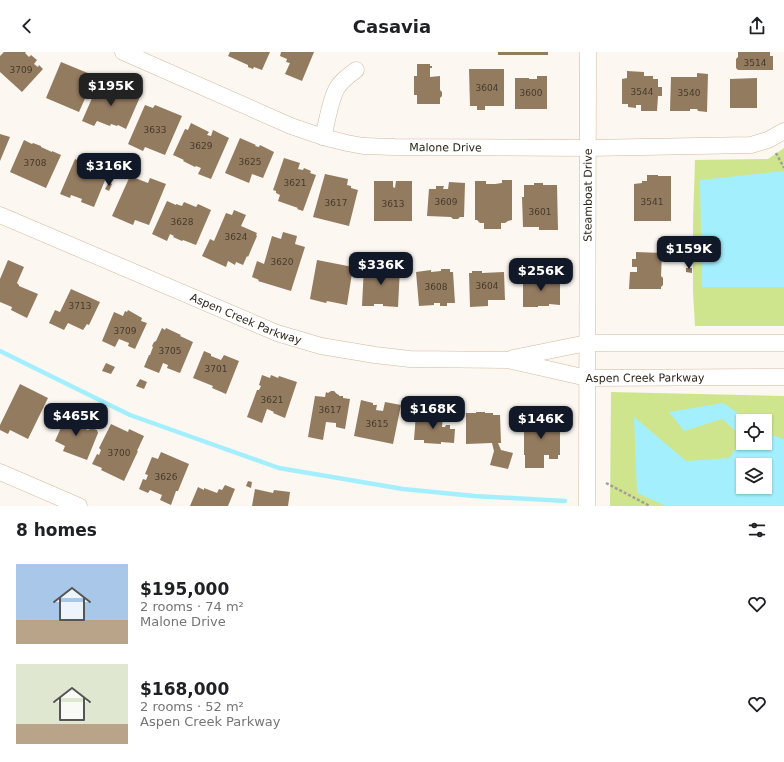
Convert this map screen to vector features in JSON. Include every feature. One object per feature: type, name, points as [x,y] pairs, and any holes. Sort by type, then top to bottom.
[{"type":"street","name":"Malone Drive","points":[[123,52],[291,126],[323,137],[363,146],[588,148],[750,145],[768,140],[784,131]]},
{"type":"street","name":"Steamboat Drive","points":[[587,506],[588,52]]},
{"type":"street","points":[[323,137],[332,99],[346,78],[356,70]]},
{"type":"street","name":"Aspen Creek Parkway","points":[[0,215],[277,333],[322,346],[410,359],[508,360],[587,378],[784,378]]},
{"type":"street","name":"Aspen Creek Parkway","points":[[508,360],[587,343],[784,342]]},
{"type":"street","points":[[0,472],[79,506]]},
{"type":"path","points":[[775,152],[784,168]]},
{"type":"path","points":[[606,483],[650,506]]},
{"type":"green space","points":[[784,148],[784,326],[695,326],[693,292],[693,220],[695,160],[768,159]]},
{"type":"green space","points":[[611,392],[784,396],[784,506],[610,506]]},
{"type":"water","points":[[784,171],[784,287],[702,287],[700,180]]},
{"type":"water","points":[[723,403],[740,414],[736,414],[736,431],[722,419],[684,431],[669,412]]},
{"type":"water","points":[[634,417],[686,461],[729,458],[736,448],[736,450],[772,450],[772,435],[784,439],[784,506],[666,506],[637,493]]},
{"type":"building","points":[[4,52],[26,52],[25,53],[29,57],[31,55],[37,60],[34,64],[38,67],[39,65],[43,69],[22,92],[0,72],[0,56]]},
{"type":"building","points":[[230,52],[270,52],[262,70],[254,67],[253,69],[248,67],[248,65],[228,56]]},
{"type":"building","points":[[281,52],[314,52],[302,81],[285,74],[290,63],[286,62],[287,59],[280,56]]},
{"type":"building","points":[[498,52],[548,52],[548,55],[498,55]]},
{"type":"building","points":[[738,52],[770,52],[770,56],[773,56],[773,70],[738,70],[736,68],[736,59],[738,57]]},
{"type":"building","points":[[61,62],[95,76],[79,112],[46,98]]},
{"type":"building","points":[[417,64],[430,64],[432,68],[430,68],[430,77],[440,76],[440,90],[442,92],[442,96],[440,98],[440,104],[417,104],[417,95],[414,95],[414,76],[417,76]]},
{"type":"building","points":[[469,69],[504,69],[504,106],[485,106],[485,110],[477,110],[477,106],[470,106]]},
{"type":"building","points":[[627,71],[644,72],[644,76],[653,76],[653,79],[658,79],[658,87],[662,87],[662,96],[658,96],[657,111],[641,111],[641,105],[636,105],[636,108],[628,107],[628,104],[622,104],[622,79],[627,78]]},
{"type":"building","points":[[697,73],[708,74],[707,112],[698,111],[697,109],[690,109],[690,111],[670,111],[671,77],[697,77]]},
{"type":"building","points":[[537,76],[547,76],[547,109],[515,109],[515,78],[537,79]]},
{"type":"building","points":[[757,78],[757,108],[730,108],[730,79]]},
{"type":"building","points":[[100,80],[110,84],[108,89],[112,89],[123,96],[125,90],[140,97],[126,129],[118,125],[111,124],[110,126],[97,121],[94,126],[82,121]]},
{"type":"building","points":[[145,105],[153,108],[155,105],[182,116],[165,155],[145,147],[143,151],[128,144]]},
{"type":"building","points":[[191,123],[209,132],[207,135],[211,136],[213,130],[229,138],[211,179],[198,174],[201,168],[195,167],[173,155],[185,129],[188,130]]},
{"type":"building","points":[[0,134],[10,137],[0,161]]},
{"type":"building","points":[[240,138],[256,145],[255,146],[259,147],[260,145],[274,152],[263,178],[252,174],[249,183],[225,173]]},
{"type":"building","points":[[24,140],[61,155],[46,188],[10,172]]},
{"type":"building","points":[[98,158],[110,163],[106,172],[108,173],[94,207],[81,202],[82,199],[71,195],[70,198],[60,194],[75,159],[94,167]]},
{"type":"building","points":[[284,158],[300,163],[298,169],[303,170],[304,168],[311,171],[310,173],[316,175],[303,211],[278,201],[280,195],[273,190]]},
{"type":"building","points":[[325,174],[348,179],[347,185],[358,190],[349,226],[313,217]]},
{"type":"building","points":[[647,175],[671,176],[671,221],[634,221],[634,184],[647,181]]},
{"type":"building","points":[[130,176],[148,183],[150,178],[166,184],[149,225],[135,220],[133,225],[112,216]]},
{"type":"building","points":[[502,180],[512,180],[512,220],[501,223],[501,229],[484,229],[484,223],[480,223],[475,220],[475,181],[486,181],[486,184],[495,184],[502,183]]},
{"type":"building","points":[[374,181],[393,181],[393,187],[395,188],[396,181],[412,181],[412,221],[374,221]]},
{"type":"building","points":[[109,182],[112,184],[109,191],[105,189]]},
{"type":"building","points":[[449,182],[465,183],[464,217],[453,219],[451,217],[427,216],[429,189],[436,189],[436,186],[444,186],[443,189],[448,189]]},
{"type":"building","points":[[534,183],[543,183],[543,185],[557,185],[558,230],[539,230],[539,227],[523,227],[522,197],[524,197],[524,185],[534,185]]},
{"type":"building","points":[[167,201],[182,206],[184,202],[196,207],[198,204],[211,210],[196,245],[183,240],[182,241],[170,234],[167,241],[152,234]]},
{"type":"building","points":[[234,210],[246,215],[241,226],[257,233],[257,236],[243,265],[236,262],[235,265],[228,261],[226,267],[202,256],[210,239],[214,241],[226,213],[232,215]]},
{"type":"building","points":[[283,232],[297,236],[295,244],[305,247],[291,291],[258,281],[259,280],[252,277],[257,261],[264,264],[272,236],[281,239]]},
{"type":"building","points":[[636,252],[662,253],[661,276],[663,278],[663,285],[661,289],[629,289],[630,272],[637,272],[637,267],[632,267],[632,259],[636,259]]},
{"type":"building","points":[[8,260],[24,267],[17,283],[19,286],[38,294],[27,318],[11,310],[12,307],[0,302],[0,279]]},
{"type":"building","points":[[317,260],[353,267],[347,305],[327,301],[326,303],[310,299]]},
{"type":"building","points":[[369,263],[374,263],[377,267],[394,265],[397,268],[400,268],[398,307],[383,306],[383,304],[362,306],[364,266]]},
{"type":"building","points":[[686,268],[692,268],[692,273],[686,272]]},
{"type":"building","points":[[441,269],[450,269],[450,272],[453,272],[455,303],[447,303],[447,306],[440,306],[440,303],[434,303],[434,305],[419,306],[416,272],[431,270],[431,272],[441,271]]},
{"type":"building","points":[[472,271],[482,271],[482,273],[504,272],[505,300],[488,300],[488,306],[470,307],[469,273],[472,273]]},
{"type":"building","points":[[523,278],[560,278],[560,305],[549,304],[549,306],[523,307]]},
{"type":"building","points":[[71,289],[100,302],[89,325],[87,324],[83,330],[68,323],[64,330],[49,323],[55,310],[60,312]]},
{"type":"building","points":[[128,310],[142,318],[141,321],[147,323],[135,349],[128,346],[129,343],[119,339],[115,347],[102,341],[114,312],[123,316],[125,311],[127,312]]},
{"type":"building","points":[[162,328],[165,330],[166,328],[193,342],[180,373],[167,368],[168,365],[163,363],[159,373],[144,367],[150,355],[152,346]]},
{"type":"building","points":[[204,351],[221,360],[224,355],[239,361],[226,394],[212,388],[213,386],[193,378]]},
{"type":"building","points":[[106,363],[115,367],[111,374],[102,371]]},
{"type":"building","points":[[262,375],[270,378],[271,375],[278,378],[279,376],[297,382],[285,418],[267,409],[262,423],[247,417],[257,390],[259,390],[261,386],[259,385]]},
{"type":"building","points":[[140,379],[147,382],[144,389],[136,386]]},
{"type":"building","points":[[20,384],[48,398],[28,439],[10,430],[8,434],[0,430],[0,425]]},
{"type":"building","points":[[334,391],[339,396],[343,396],[343,398],[350,399],[345,429],[336,427],[336,423],[326,422],[323,440],[308,437],[315,396],[325,397],[326,392],[328,393]]},
{"type":"building","points":[[361,400],[377,405],[376,410],[383,411],[385,402],[401,405],[393,444],[354,436]]},
{"type":"building","points":[[68,412],[83,418],[80,426],[88,430],[92,428],[97,430],[98,433],[87,460],[63,451],[65,446],[55,441]]},
{"type":"building","points":[[476,412],[500,415],[501,443],[498,443],[501,450],[513,453],[508,469],[490,465],[494,451],[492,443],[466,444],[466,413]]},
{"type":"building","points":[[416,413],[443,415],[442,427],[450,425],[450,429],[455,429],[454,443],[424,443],[424,440],[414,440]]},
{"type":"building","points":[[524,415],[540,415],[540,421],[548,421],[548,415],[560,416],[560,455],[558,455],[558,459],[549,459],[549,455],[544,455],[544,468],[525,468]]},
{"type":"building","points":[[111,424],[128,432],[129,429],[144,436],[124,481],[92,464],[97,454],[99,455],[101,450],[99,448]]},
{"type":"building","points":[[161,452],[189,464],[171,505],[160,500],[162,495],[150,490],[148,493],[139,489],[143,479],[146,480],[148,475],[145,474],[152,457],[158,459]]},
{"type":"building","points":[[248,481],[252,482],[251,488],[246,486]]},
{"type":"building","points":[[225,485],[235,489],[228,506],[190,506],[198,487],[217,493],[219,489],[222,490]]},
{"type":"building","points":[[255,489],[273,493],[274,490],[290,492],[288,506],[252,506]]},
{"type":"waterway","points":[[0,351],[130,415],[279,468],[403,489],[474,496],[565,501]]}]
